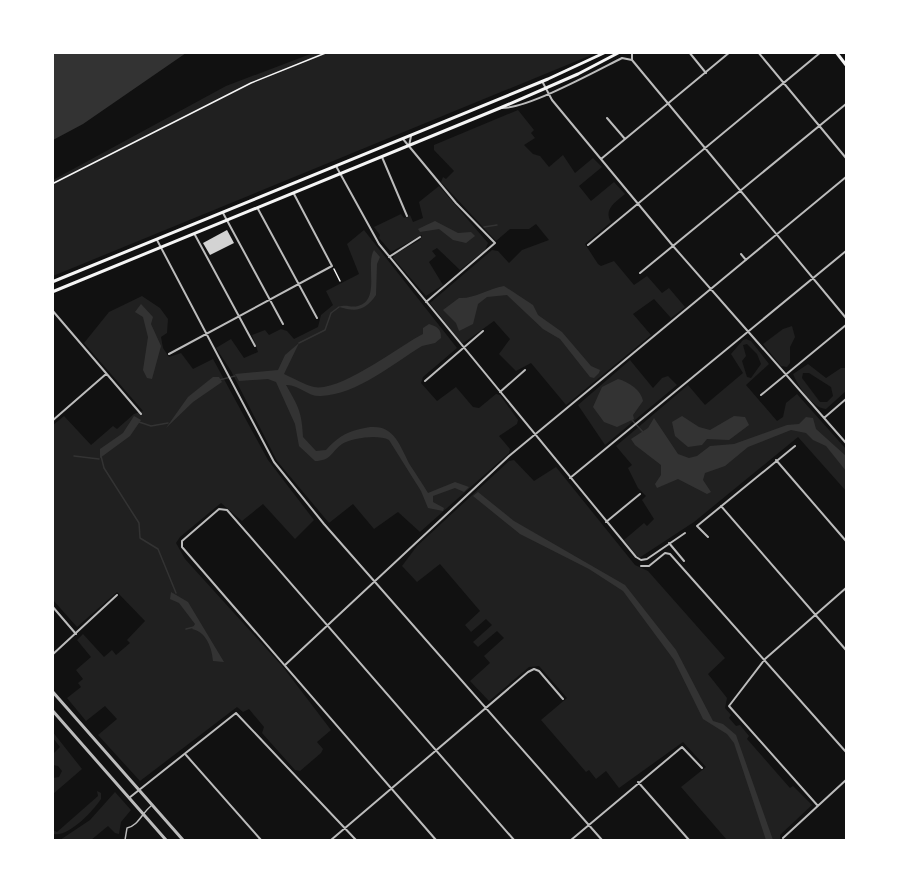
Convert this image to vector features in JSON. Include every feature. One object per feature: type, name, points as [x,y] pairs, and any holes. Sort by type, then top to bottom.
[{"type":"main road","points":[[52,282],[411,136],[606,52]]},
{"type":"main road","points":[[52,292],[500,108],[620,52]]},
{"type":"main road","points":[[836,52],[846,65]]},
{"type":"street","points":[[632,52],[632,60],[846,318]]},
{"type":"street","points":[[689,52],[706,73]]},
{"type":"street","points":[[601,159],[730,52]]},
{"type":"street","points":[[758,52],[846,158]]},
{"type":"street","points":[[588,245],[821,52]]},
{"type":"street","points":[[500,108],[511,108],[620,59],[632,60]]},
{"type":"street","points":[[542,81],[547,93],[637,204],[846,443]]},
{"type":"street","points":[[640,273],[846,104]]},
{"type":"street","points":[[606,118],[625,140]]},
{"type":"street","points":[[409,146],[411,136]]},
{"type":"street","points":[[403,139],[456,203],[495,243],[426,302]]},
{"type":"street","points":[[382,157],[407,216]]},
{"type":"street","points":[[336,166],[357,209],[389,256],[606,522],[640,560],[685,533]]},
{"type":"street","points":[[285,665],[534,434],[846,177]]},
{"type":"street","points":[[169,354],[332,266],[294,194]]},
{"type":"street","points":[[258,209],[317,318]]},
{"type":"street","points":[[223,213],[283,324]]},
{"type":"street","points":[[195,235],[255,346]]},
{"type":"street","points":[[389,256],[420,237]]},
{"type":"street","points":[[157,240],[274,462],[324,524],[602,840]]},
{"type":"street","points":[[570,478],[846,251]]},
{"type":"street","points":[[741,254],[746,260]]},
{"type":"street","points":[[53,311],[141,414]]},
{"type":"street","points":[[761,395],[846,325]]},
{"type":"street","points":[[425,381],[483,331]]},
{"type":"street","points":[[500,392],[525,370]]},
{"type":"street","points":[[52,421],[106,374]]},
{"type":"street","points":[[824,418],[846,399]]},
{"type":"street","points":[[708,537],[697,526],[795,446]]},
{"type":"street","points":[[776,460],[846,541]]},
{"type":"street","points":[[606,522],[640,494]]},
{"type":"street","points":[[721,506],[846,650]]},
{"type":"street","points":[[436,840],[181,544],[219,509],[223,509],[328,626],[514,840]]},
{"type":"street","points":[[669,543],[684,561]]},
{"type":"street","points":[[641,566],[649,566],[667,553],[765,659],[846,752]]},
{"type":"street","points":[[818,806],[729,706],[765,659],[846,588]]},
{"type":"street","points":[[52,655],[117,595]]},
{"type":"street","points":[[52,606],[76,634]]},
{"type":"street","points":[[331,840],[435,749],[534,669],[539,671],[563,699]]},
{"type":"street","points":[[52,691],[183,840]]},
{"type":"street","points":[[52,710],[166,840]]},
{"type":"street","points":[[129,798],[236,713],[356,840]]},
{"type":"street","points":[[571,840],[682,747],[702,768]]},
{"type":"street","points":[[185,754],[261,840]]},
{"type":"street","points":[[783,838],[846,780]]},
{"type":"street","points":[[638,782],[689,840]]},
{"type":"lane","points":[[125,840],[127,828],[139,821],[142,813],[152,805]]},
{"type":"path","points":[[52,184],[252,84],[328,52]]},
{"type":"path","points":[[332,266],[340,281]]},
{"type":"shaded area","points":[[53,52],[186,53],[83,124],[53,140]]},
{"type":"shaded area","points":[[313,53],[596,53],[53,276],[53,180],[226,86]]},
{"type":"shaded area","points":[[518,110],[534,130],[531,133],[535,138],[524,145],[533,154],[540,156],[549,167],[563,155],[575,173],[593,158],[602,167],[579,186],[591,201],[614,182],[625,194],[610,210],[611,222],[585,244],[598,264],[601,266],[614,261],[634,285],[647,276],[662,293],[669,288],[685,307],[671,318],[654,299],[633,314],[651,335],[566,405],[531,363],[516,371],[499,354],[510,339],[494,321],[462,344],[430,303],[492,250],[498,251],[509,263],[522,250],[549,240],[536,224],[529,229],[510,229],[496,241],[441,182],[443,177],[446,179],[454,171],[434,150],[434,145]]},
{"type":"shaded area","points":[[439,186],[488,243],[485,250],[460,270],[437,248],[432,251],[436,256],[429,262],[443,285],[426,296],[393,258],[395,254],[420,240],[422,235],[391,252],[379,238],[380,235],[374,227],[401,214],[404,218],[410,215],[413,222],[423,218],[419,202]]},
{"type":"shaded area","points":[[435,221],[458,233],[471,232],[475,236],[466,243],[453,240],[439,229],[420,232],[418,229]]},
{"type":"shaded area","points":[[364,230],[457,348],[423,377],[421,383],[437,401],[456,387],[473,407],[479,408],[496,394],[500,395],[518,420],[517,424],[499,436],[510,449],[509,453],[420,532],[398,512],[374,529],[353,504],[329,523],[277,461],[231,371],[216,348],[231,339],[244,358],[258,352],[252,335],[265,330],[269,335],[281,329],[287,331],[294,339],[318,327],[321,315],[333,305],[326,291],[359,274],[347,244]]},
{"type":"shaded area","points":[[374,250],[380,257],[377,264],[376,295],[360,309],[339,307],[358,306],[369,297]]},
{"type":"shaded area","points":[[504,286],[533,305],[538,315],[562,332],[591,366],[600,370],[599,373],[594,378],[590,377],[560,339],[543,329],[507,295],[487,297],[478,304],[473,324],[459,331],[456,323],[443,310],[459,298],[470,297]]},
{"type":"shaded area","points":[[142,296],[160,308],[168,319],[167,333],[161,337],[163,348],[169,357],[181,353],[193,369],[213,359],[268,460],[314,520],[295,539],[263,504],[242,521],[221,503],[180,537],[176,543],[185,559],[283,667],[331,730],[317,742],[323,749],[321,753],[300,771],[295,770],[262,733],[264,727],[249,709],[243,712],[237,707],[140,781],[98,735],[117,719],[105,706],[86,721],[67,698],[81,687],[78,683],[83,679],[76,670],[91,657],[77,640],[83,634],[104,657],[112,650],[116,655],[130,643],[127,640],[145,621],[117,592],[77,627],[53,600],[52,426],[64,416],[91,445],[113,426],[117,429],[134,414],[143,411],[84,343],[109,312]]},
{"type":"shaded area","points":[[141,304],[153,317],[151,324],[161,346],[152,379],[147,378],[143,370],[148,337],[143,317],[135,312]]},
{"type":"shaded area","points":[[429,324],[440,332],[441,338],[435,343],[422,346],[374,377],[348,390],[316,396],[295,386],[286,385],[299,410],[303,437],[316,451],[326,450],[337,439],[349,432],[371,427],[380,428],[387,430],[398,441],[428,493],[455,482],[469,487],[464,492],[455,488],[433,496],[433,502],[444,508],[443,511],[428,508],[421,491],[389,440],[365,437],[352,440],[342,444],[328,458],[315,461],[299,446],[295,424],[276,382],[268,379],[239,381],[235,374],[278,370],[285,355],[299,343],[284,374],[310,386],[325,387],[339,383],[370,367],[423,334],[423,328]]},
{"type":"shaded area","points":[[792,326],[795,337],[790,347],[790,363],[787,367],[781,366],[763,344],[783,329]]},
{"type":"shaded area","points":[[743,340],[751,341],[769,364],[746,385],[777,421],[783,417],[786,403],[797,394],[846,449],[846,491],[798,437],[694,522],[639,558],[624,540],[644,523],[647,526],[654,519],[642,500],[646,496],[638,488],[628,468],[632,465],[616,446],[688,385],[705,405],[743,373],[731,354]],"holes":[[[747,344],[757,354],[761,364],[751,378],[747,377],[742,361],[746,356],[743,345]]]},
{"type":"shaded area","points":[[630,360],[653,388],[662,378],[668,376],[677,385],[605,445],[578,405]]},
{"type":"shaded area","points":[[808,364],[826,378],[841,368],[846,368],[846,391],[826,409],[821,408],[806,396],[793,374]],"holes":[[[803,373],[809,373],[831,387],[833,396],[827,402],[820,402],[802,378]]]},
{"type":"shaded area","points":[[213,377],[219,377],[222,382],[193,402],[166,428],[188,397]]},
{"type":"shaded area","points":[[618,379],[634,387],[640,393],[643,401],[633,415],[634,419],[617,427],[604,422],[593,407],[602,387]]},
{"type":"shaded area","points":[[134,416],[141,420],[130,436],[100,458],[100,449],[123,433]]},
{"type":"shaded area","points":[[682,416],[699,427],[710,430],[734,416],[745,417],[749,425],[729,440],[707,439],[702,445],[688,447],[675,436],[672,422]]},
{"type":"shaded area","points":[[806,417],[813,418],[816,429],[846,456],[846,471],[826,446],[813,440],[806,433],[791,430],[748,447],[725,466],[705,473],[703,480],[711,492],[707,494],[678,479],[657,488],[655,484],[661,475],[661,465],[635,445],[631,439],[648,428],[654,418],[678,454],[689,458],[697,456],[710,446],[734,444],[787,425],[799,424]]},
{"type":"shaded area","points":[[514,460],[534,481],[556,467],[635,565],[648,571],[725,658],[708,674],[727,698],[725,708],[731,715],[729,718],[736,726],[740,725],[749,736],[747,739],[790,788],[793,786],[812,805],[780,835],[780,840],[727,840],[681,787],[706,767],[683,742],[619,788],[606,771],[596,779],[589,770],[586,772],[541,720],[567,698],[539,666],[529,667],[489,701],[470,681],[490,663],[484,656],[504,638],[497,631],[478,647],[473,642],[492,625],[486,619],[471,632],[465,625],[480,611],[440,564],[417,582],[402,566],[417,546],[509,461]]},
{"type":"shaded area","points":[[478,492],[514,521],[625,585],[676,650],[713,721],[723,724],[736,735],[773,840],[766,840],[734,743],[727,734],[703,719],[674,660],[623,591],[589,569],[520,534],[473,496]]},
{"type":"shaded area","points":[[171,592],[188,602],[224,662],[213,661],[205,637],[192,629],[195,624],[179,603],[170,599]]},
{"type":"shaded area","points":[[52,731],[82,769],[53,794],[53,778],[59,777],[62,771],[58,766],[53,765],[53,754],[60,747],[53,738]]},
{"type":"shaded area","points":[[97,791],[101,793],[101,799],[87,816],[67,831],[54,834],[53,830],[57,832],[98,796]]},
{"type":"shaded area","points":[[115,792],[131,810],[121,822],[119,834],[108,826],[91,840],[60,840],[90,820]]},
{"type":"building","points":[[227,230],[234,243],[210,255],[203,243]]},
{"type":"waterway","points":[[484,227],[497,225]]},
{"type":"waterway","points":[[299,343],[325,330],[331,313],[339,307]]},
{"type":"waterway","points":[[219,380],[235,376]]},
{"type":"waterway","points":[[632,420],[643,432]]},
{"type":"waterway","points":[[139,422],[151,426],[168,423]]},
{"type":"waterway","points":[[74,456],[99,459]]},
{"type":"waterway","points":[[101,456],[104,468],[139,523],[140,538],[158,549],[176,593]]},
{"type":"waterway","points":[[186,629],[194,627]]}]
